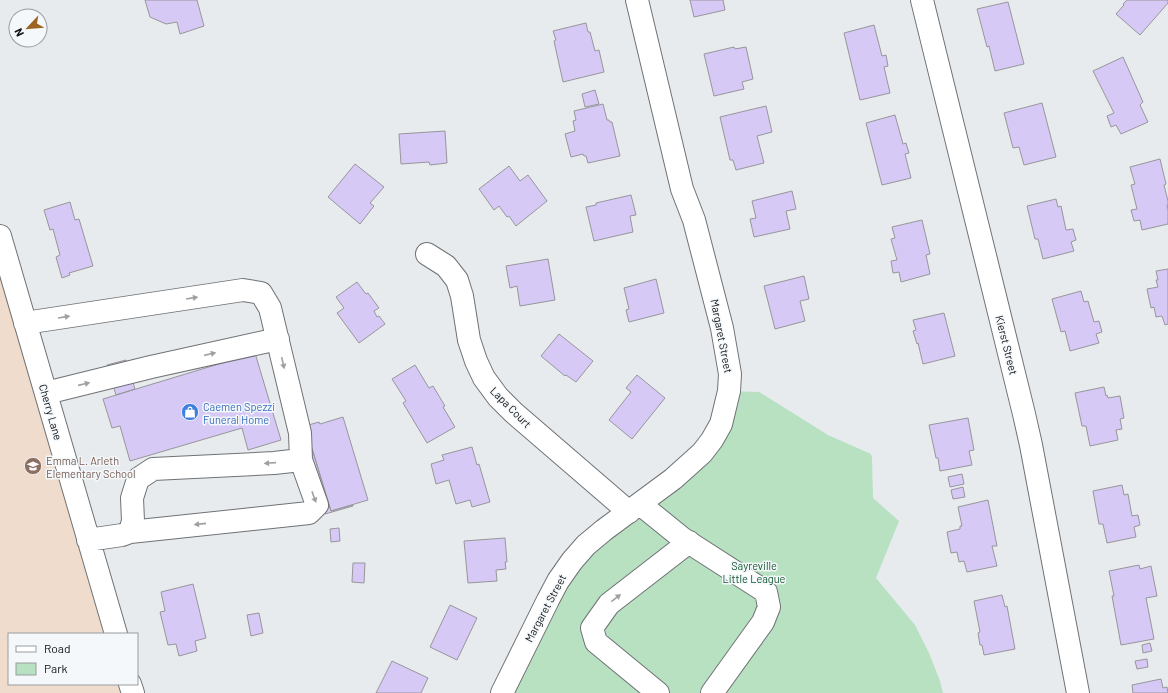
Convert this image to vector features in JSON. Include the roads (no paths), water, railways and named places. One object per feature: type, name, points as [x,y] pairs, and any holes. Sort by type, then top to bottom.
[{"type":"street","name":"Margaret Street","points":[[502,693],[548,600],[568,566],[586,545],[673,479],[702,453],[712,440],[721,424],[729,392],[730,374],[722,328],[694,220],[682,189],[637,0]]},
{"type":"street","name":"Kierst Street","points":[[922,0],[1030,439],[1074,692]]},
{"type":"street","name":"Cherry Lane","points":[[0,236],[116,633]]},
{"type":"street","name":"Lapa Court","points":[[427,254],[446,266],[457,280],[462,296],[470,340],[476,361],[484,378],[498,397],[513,412],[634,508],[690,542],[766,592],[769,607],[763,622],[712,693]]},
{"type":"street","points":[[25,323],[243,290],[261,293],[270,308],[300,433],[301,460],[317,505],[309,513],[130,532],[122,535],[88,540]]},
{"type":"street","points":[[46,393],[151,367],[278,339]]},
{"type":"street","points":[[130,532],[133,522],[132,498],[138,479],[153,469],[274,463],[301,460]]},
{"type":"street","points":[[658,693],[596,642],[592,628],[609,604],[690,542]]},
{"type":"place","name":"Caemen Spezzi Funeral Home","points":[[190,412]]},
{"type":"place","name":"Emma L. Arleth Elementary School","points":[[33,466]]},
{"type":"park label","name":"Sayreville Little League","points":[[754,571]]}]
